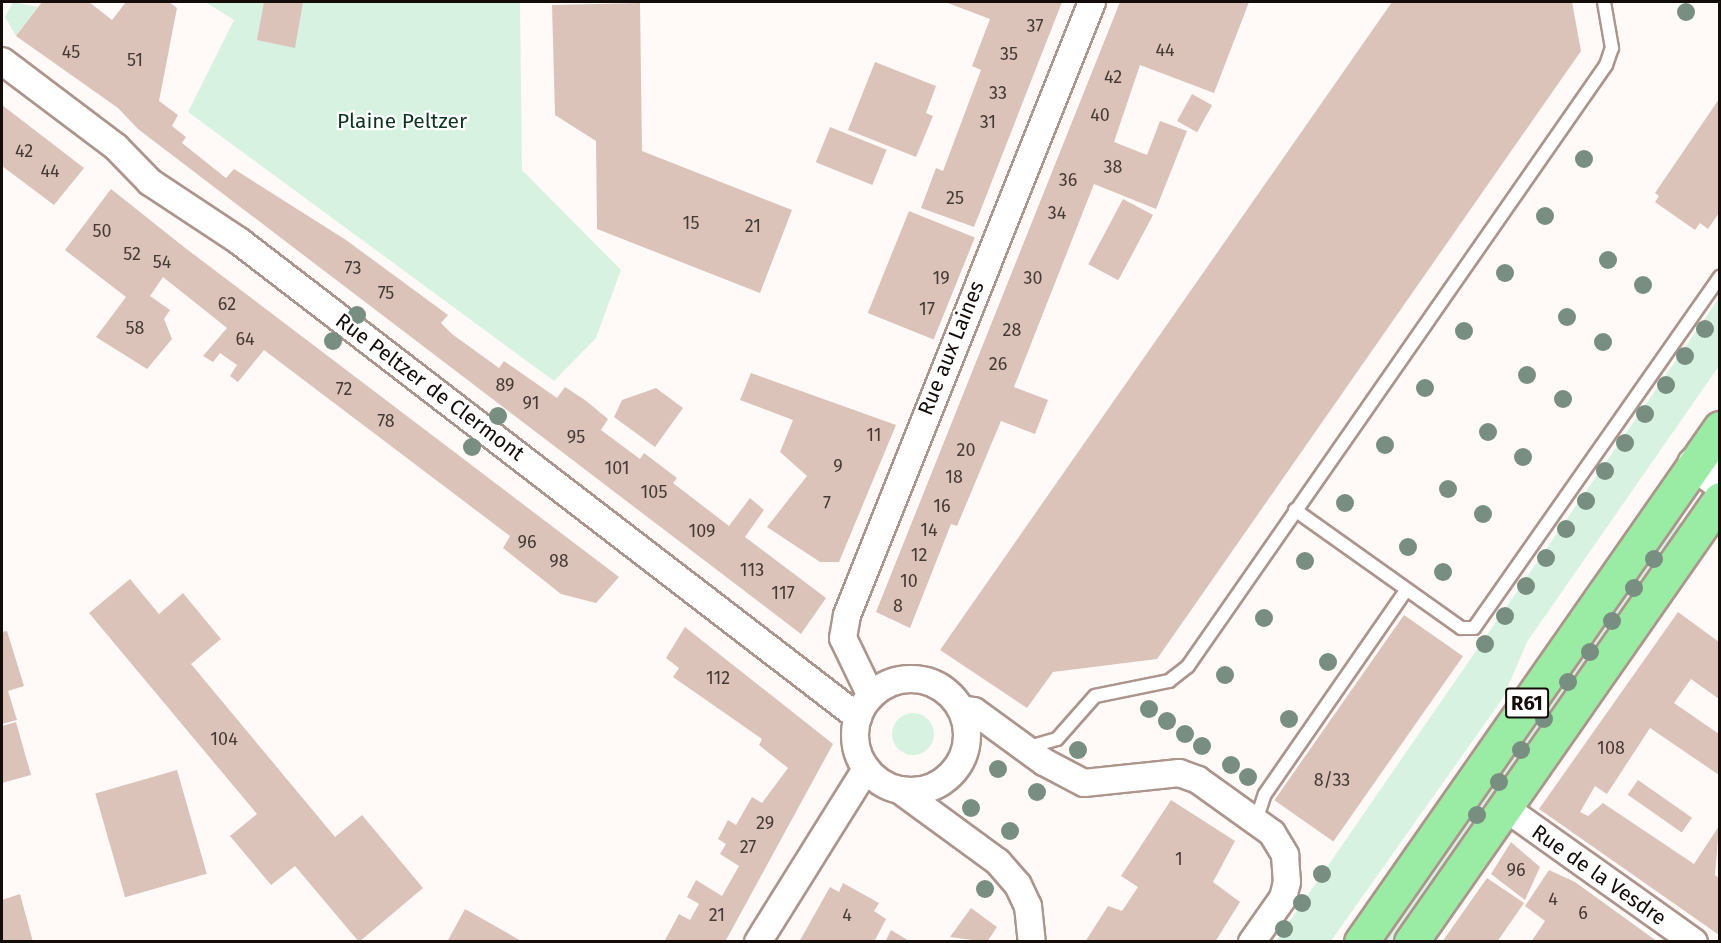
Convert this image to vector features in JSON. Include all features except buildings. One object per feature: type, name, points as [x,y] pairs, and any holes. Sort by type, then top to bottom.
[{"type":"highway","name":"R61","points":[[1361,942],[1707,474],[1719,428]]},
{"type":"highway","name":"R61","points":[[1411,942],[1719,499]]},
{"type":"street","name":"Rue aux Laines","points":[[865,706],[843,638],[847,615],[1092,2]]},
{"type":"street","name":"Rue Peltzer de Clermont","points":[[2,61],[116,147],[150,182],[239,241],[865,706]]},
{"type":"street","points":[[901,791],[932,787],[956,769],[967,740],[961,709],[951,695],[920,680],[891,683],[865,706],[856,744],[866,769],[901,791],[998,862],[1018,885],[1028,906],[1032,942]]},
{"type":"street","points":[[961,709],[974,711],[1024,747],[1084,783],[1179,773],[1256,821],[1280,842],[1287,882],[1283,898],[1252,942]]},
{"type":"street","points":[[758,942],[866,769]]},
{"type":"street","name":"Rue de la Vesdre","points":[[1504,807],[1694,942]]},
{"type":"lane","points":[[1024,747],[1058,739],[1095,696],[1169,681],[1188,666],[1606,65],[1612,48],[1604,2]]},
{"type":"lane","points":[[1295,510],[1461,628],[1474,628],[1719,277]]},
{"type":"lane","points":[[1256,821],[1265,794],[1406,590]]},
{"type":"green space","points":[[13,2],[38,7],[16,36],[5,17]]},
{"type":"green space","name":"Plaine Peltzer","points":[[205,2],[520,2],[522,170],[621,270],[596,338],[554,381],[188,112],[234,20]]},
{"type":"green space","points":[[1719,298],[1719,366],[1527,642],[1503,698],[1331,941],[1276,941]]},
{"type":"green space","points":[[1676,520],[1683,524],[1396,941],[1379,942]]},
{"type":"green space","points":[[913,713],[928,719],[934,734],[928,749],[913,755],[898,749],[892,734],[898,719]]}]
